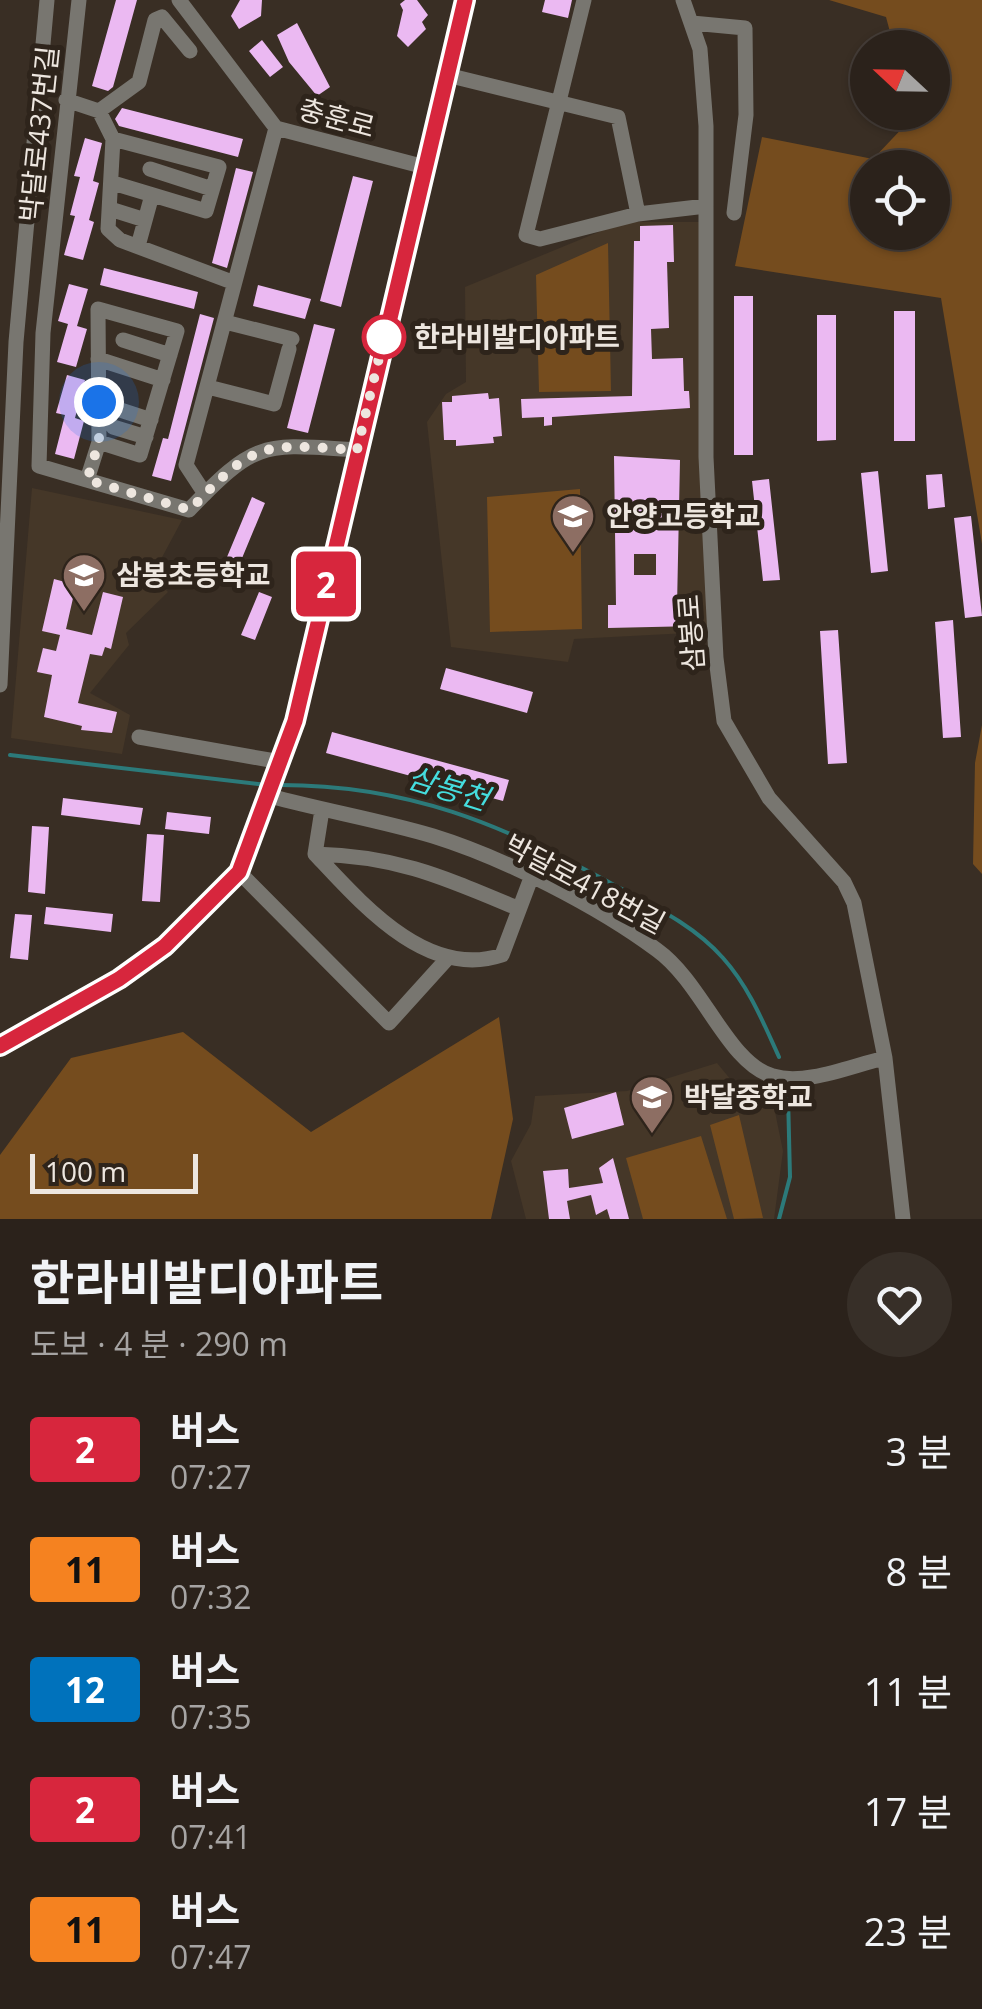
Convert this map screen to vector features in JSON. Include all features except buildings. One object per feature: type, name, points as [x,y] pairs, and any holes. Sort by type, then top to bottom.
[{"type":"street","points":[[0,685],[16,342],[47,0]]},
{"type":"street","name":"박달로437번길","points":[[79,0],[43,333],[39,466],[190,510],[205,494]]},
{"type":"street","name":"충훈로","points":[[179,0],[276,128],[425,166]]},
{"type":"street","points":[[0,1046],[119,979],[165,946],[239,872],[295,721],[466,0]]},
{"type":"street","points":[[584,0],[526,235],[540,239],[638,214],[706,206]]},
{"type":"street","name":"삼봉로","points":[[683,0],[700,49],[706,206],[706,457],[716,658],[724,721],[769,798],[844,882],[854,903],[885,1058],[903,1219]]},
{"type":"street","points":[[99,111],[139,82],[154,20],[162,16],[190,51]]},
{"type":"street","points":[[692,22],[744,28],[746,115],[734,213]]},
{"type":"street","points":[[448,75],[618,117],[638,214]]},
{"type":"street","points":[[66,100],[99,111],[113,139],[114,183],[108,228],[120,240],[232,282]]},
{"type":"street","points":[[276,128],[186,465],[205,494],[249,455],[264,447],[357,450]]},
{"type":"street","points":[[113,139],[219,167],[206,211],[114,183]]},
{"type":"street","points":[[150,169],[212,189]]},
{"type":"street","points":[[138,246],[152,194]]},
{"type":"street","points":[[110,209],[145,220]]},
{"type":"street","points":[[87,480],[99,442],[98,309],[177,330],[140,455],[99,442]]},
{"type":"street","points":[[208,386],[274,404],[290,344],[225,322]]},
{"type":"street","points":[[123,340],[170,355]]},
{"type":"street","points":[[98,359],[162,380]]},
{"type":"street","points":[[99,402],[150,420]]},
{"type":"street","points":[[113,426],[146,437]]},
{"type":"street","points":[[139,737],[281,763]]},
{"type":"street","name":"박달로418번길","points":[[271,794],[439,838],[531,878],[658,950],[688,977],[735,1054],[769,1074],[800,1078],[885,1058]]},
{"type":"street","points":[[316,854],[322,810]]},
{"type":"street","points":[[427,870],[439,838]]},
{"type":"street","points":[[316,854],[373,856],[427,870],[517,908]]},
{"type":"street","points":[[316,854],[366,908],[446,960],[502,955],[531,878]]},
{"type":"street","points":[[239,872],[388,1023],[446,960]]},
{"type":"shaded area","points":[[829,0],[982,0],[982,544],[941,298],[735,266],[762,137],[850,154],[850,250],[950,250],[950,150],[882,150],[901,130],[950,130],[950,30],[889,30],[886,17]]},
{"type":"shaded area","points":[[623,222],[703,222],[707,632],[574,639],[568,662],[451,647],[427,422],[446,394],[466,382],[465,287]]},
{"type":"shaded area","points":[[608,243],[611,391],[539,392],[536,275]]},
{"type":"shaded area","name":"삼봉초등학교","points":[[32,488],[182,520],[152,576],[168,592],[126,633],[129,645],[90,693],[130,715],[122,754],[11,738]]},
{"type":"shaded area","points":[[580,489],[582,629],[490,632],[487,497]]},
{"type":"shaded area","points":[[982,725],[982,874],[973,864],[975,763]]},
{"type":"shaded area","points":[[499,1017],[513,1119],[491,1219],[0,1219],[0,1155],[71,1058],[183,1032],[311,1132]]},
{"type":"shaded area","name":"박달중학교","points":[[717,1063],[736,1086],[773,1102],[783,1151],[774,1219],[526,1219],[511,1161],[531,1124],[535,1096],[627,1091]]},
{"type":"shaded area","points":[[739,1115],[763,1218],[734,1219],[710,1125]]},
{"type":"shaded area","points":[[701,1136],[727,1219],[643,1219],[626,1158]]},
{"type":"waterway","name":"삼봉천","points":[[10,755],[266,785]]},
{"type":"waterway","name":"삼봉천","points":[[276,785],[368,792],[452,812],[533,844],[644,901],[686,926],[723,958],[748,993],[779,1057]]},
{"type":"waterway","name":"삼봉천","points":[[779,1219],[790,1177],[788,1095]]},
{"type":"bus line","name":"2","points":[[0,1046],[119,979],[165,946],[239,872],[295,721],[465,0]]},
{"type":"place","name":"한라비발디아파트","points":[[384,337]]},
{"type":"place","name":"안양고등학교","points":[[573,554]]},
{"type":"place","name":"삼봉초등학교","points":[[84,613]]},
{"type":"place","name":"박달중학교","points":[[652,1135]]},
{"type":"route","points":[[99,402],[99,442],[87,480],[190,510],[249,455],[264,447],[357,450],[384,337]]}]
